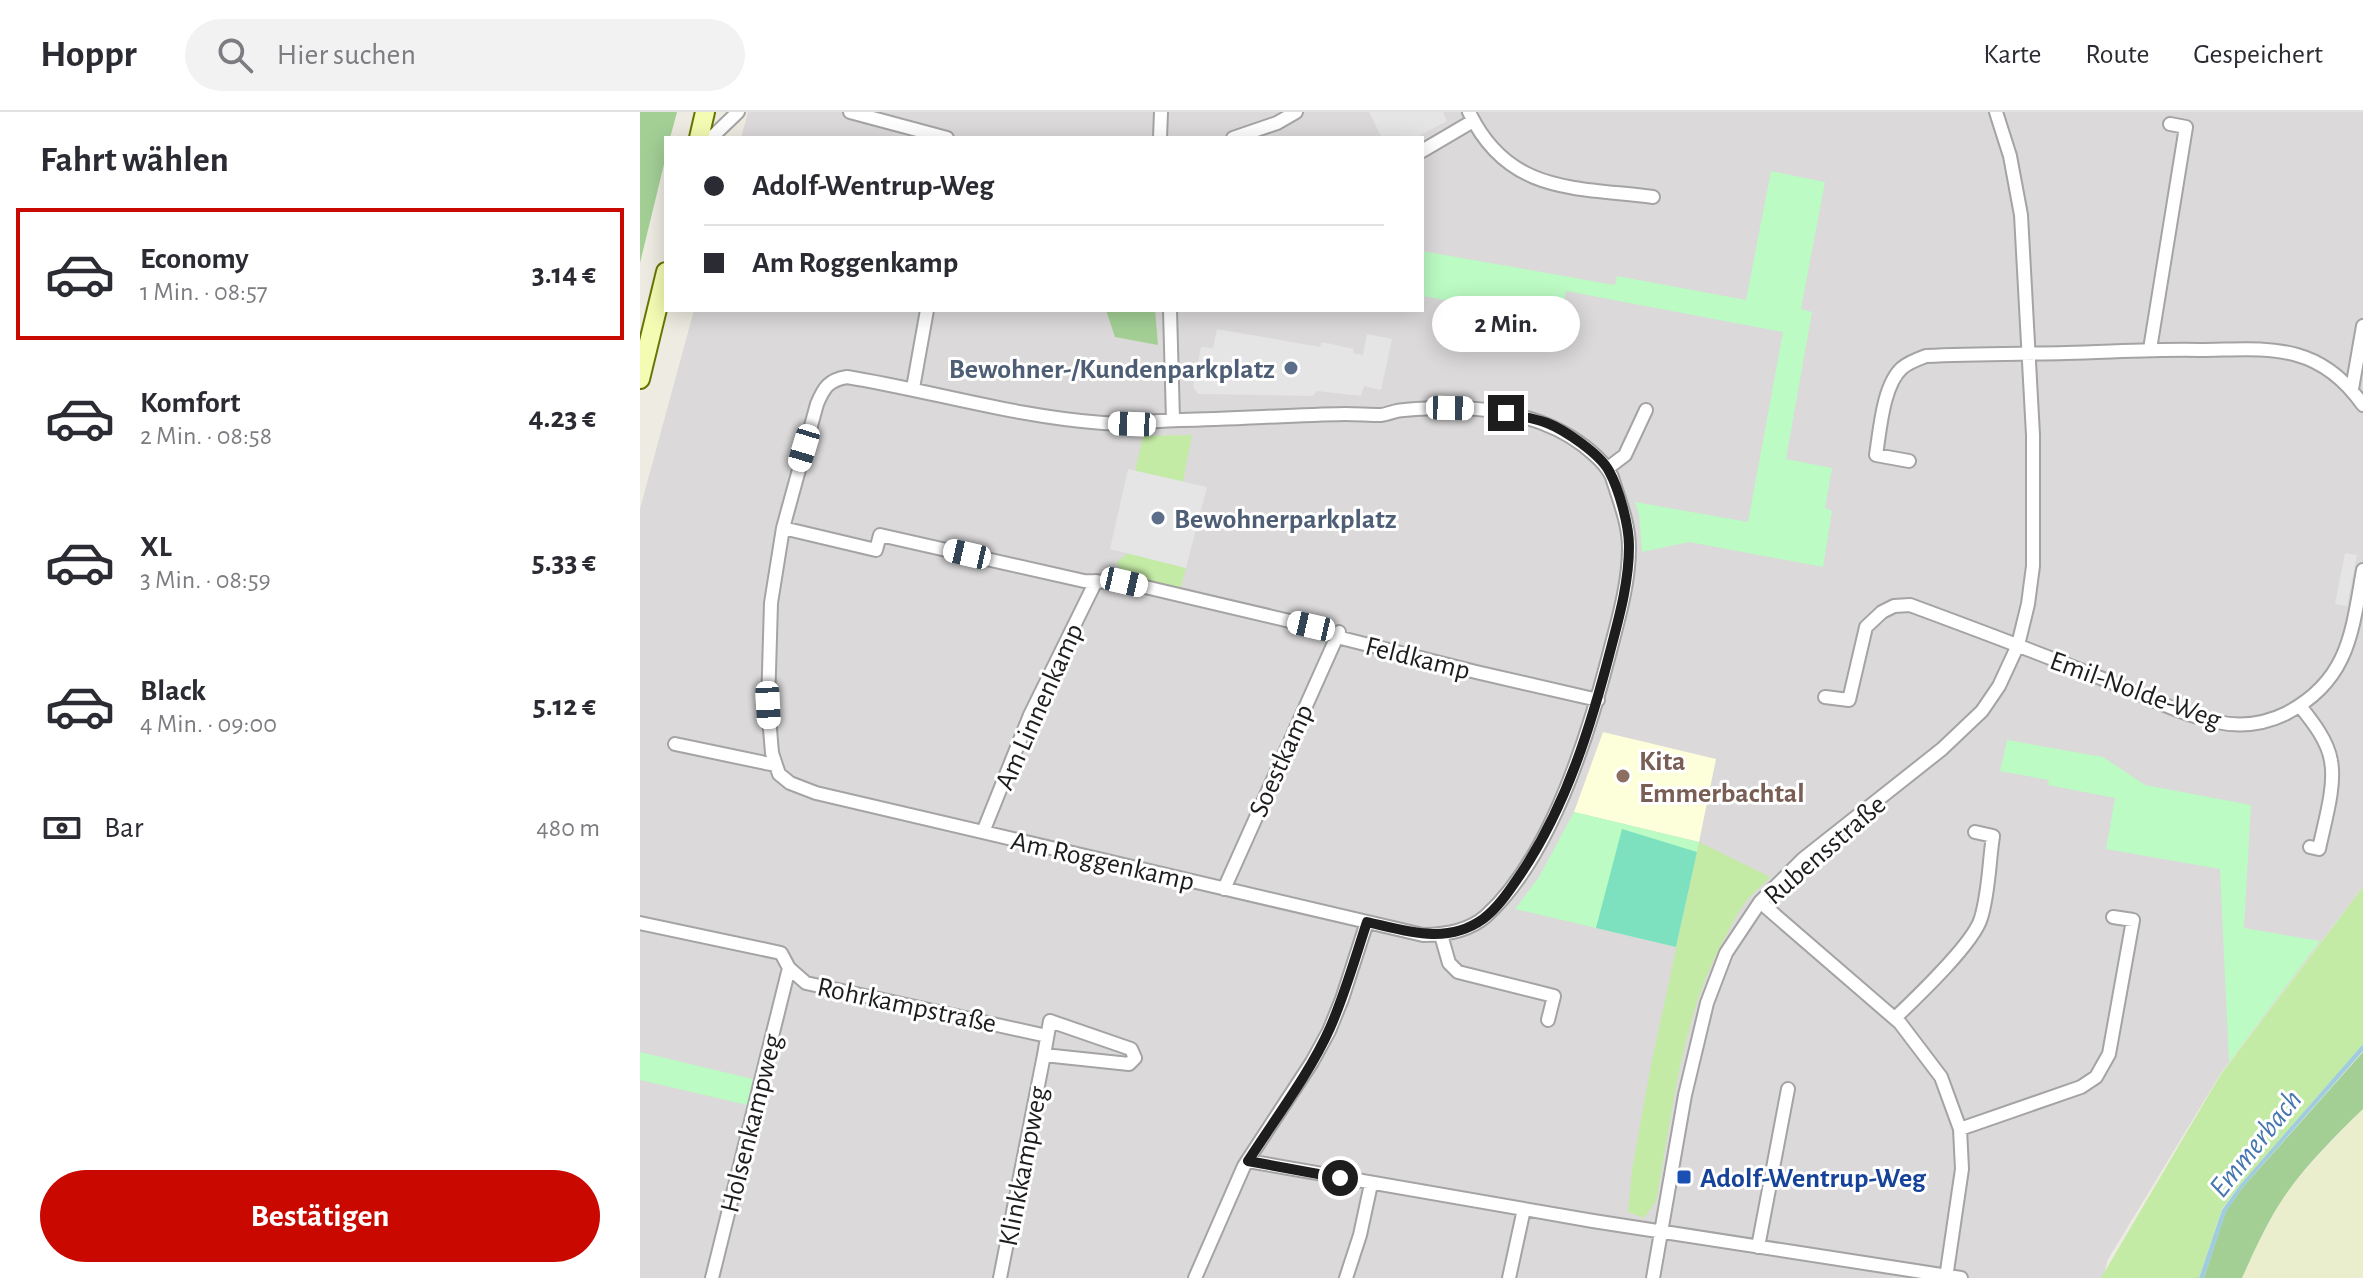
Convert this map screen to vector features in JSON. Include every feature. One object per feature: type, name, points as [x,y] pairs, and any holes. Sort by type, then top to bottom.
[{"type":"main road","points":[[699,136],[705,112]]},
{"type":"main road","points":[[640,379],[664,280]]},
{"type":"street","points":[[713,136],[738,112]]},
{"type":"street","points":[[850,112],[940,136]]},
{"type":"street","points":[[1160,136],[1161,112]]},
{"type":"street","points":[[1239,136],[1277,123],[1296,112]]},
{"type":"street","name":"Rubensstraße","points":[[1653,1278],[1685,1095],[1707,1003],[1726,953],[1760,902],[1803,859],[1942,749],[1982,711],[1999,686],[2018,645],[2033,566],[2030,353],[2021,215],[2010,156],[1996,112]]},
{"type":"street","points":[[1424,150],[1471,116],[1479,133],[1494,152],[1526,175],[1577,188],[1653,197]]},
{"type":"street","points":[[2150,349],[2186,127],[2170,124]]},
{"type":"street","points":[[913,388],[927,312]]},
{"type":"street","points":[[1170,312],[1173,420]]},
{"type":"street","points":[[2352,389],[2363,326]]},
{"type":"street","points":[[1909,461],[1876,455],[1889,389],[1895,376],[1902,368],[1926,356],[2150,349],[2283,352],[2325,367],[2352,389],[2363,405]]},
{"type":"street","points":[[775,765],[768,705],[771,603],[783,528],[796,477],[823,390],[835,379],[847,377],[913,388],[1003,409],[1101,423],[1142,424],[1173,420],[1384,415],[1401,410],[1491,409],[1548,424],[1573,438],[1608,468],[1625,455],[1646,410]]},
{"type":"street","name":"Am Roggenkamp","points":[[675,744],[775,765],[779,774],[790,783],[816,793],[1224,889],[1423,935],[1441,935],[1465,928],[1485,918],[1531,858],[1565,792],[1598,700],[1627,580],[1629,550],[1626,523],[1608,468]]},
{"type":"street","name":"Feldkamp","points":[[783,528],[876,550],[880,535],[1084,581],[1124,582],[1311,626],[1476,672],[1598,700]]},
{"type":"street","name":"Emil-Nolde-Weg","points":[[2018,645],[2213,721],[2256,724],[2300,706],[2325,686],[2336,671],[2358,625],[2363,570]]},
{"type":"street","name":"Am Linnenkamp","points":[[983,832],[1030,715],[1096,581]]},
{"type":"street","points":[[1825,697],[1849,700],[1866,627],[1894,606],[1910,605],[2018,645]]},
{"type":"street","name":"Soestkamp","points":[[1224,889],[1338,634]]},
{"type":"street","points":[[2300,706],[2325,745],[2332,764],[2319,849],[2310,847]]},
{"type":"street","points":[[1895,1018],[1957,953],[1981,919],[1993,836],[1975,832]]},
{"type":"street","points":[[1760,902],[1895,1018],[1941,1077],[1960,1129],[1962,1169],[1946,1277]]},
{"type":"street","points":[[1960,1129],[2081,1087],[2096,1077],[2109,1054],[2133,920],[2113,917]]},
{"type":"street","points":[[1195,1278],[1248,1161],[1329,1031],[1367,922]]},
{"type":"street","name":"Rohrkampstraße","points":[[640,923],[781,953],[789,968],[806,983],[1047,1036],[1050,1021],[1131,1049],[1135,1058],[1129,1064],[1044,1055]]},
{"type":"street","points":[[1441,935],[1449,963],[1458,972],[1554,996],[1548,1020]]},
{"type":"street","name":"Holsenkampweg","points":[[712,1278],[789,968]]},
{"type":"street","points":[[1044,1055],[1047,1036]]},
{"type":"street","name":"Klinkkampweg","points":[[1000,1278],[1044,1055]]},
{"type":"street","points":[[1758,1247],[1788,1089]]},
{"type":"street","points":[[1248,1161],[1371,1184],[1961,1278]]},
{"type":"street","points":[[1346,1278],[1360,1235],[1371,1184]]},
{"type":"street","points":[[1509,1278],[1524,1209]]},
{"type":"shaded area","points":[[748,112],[2363,112],[2363,887],[2221,1073],[2107,1261],[2104,1278],[640,1278],[640,509],[693,312],[1424,312],[1424,136],[742,136]]},
{"type":"shaded area","points":[[1369,112],[1443,112],[1447,121],[1419,136],[1381,136]]},
{"type":"shaded area","name":"Bewohner-/Kundenparkplatz","points":[[1217,329],[1320,347],[1322,342],[1354,349],[1353,353],[1363,355],[1367,334],[1392,339],[1381,390],[1364,386],[1361,396],[1317,391],[1313,396],[1198,394],[1193,387],[1201,347],[1213,348]]},
{"type":"shaded area","name":"Bewohnerparkplatz","points":[[1128,469],[1207,487],[1186,568],[1110,549]]},
{"type":"shaded area","points":[[2345,553],[2357,555],[2347,606],[2335,604]]},
{"type":"shaded area","points":[[1603,732],[1716,759],[1699,842],[1574,812]]},
{"type":"shaded area","points":[[2363,1109],[2363,1278],[2242,1278],[2287,1191]]},
{"type":"green space","points":[[640,112],[677,112],[671,136],[664,136],[664,164],[640,263]]},
{"type":"green space","points":[[1771,171],[1825,182],[1801,309],[1812,312],[1786,459],[1832,468],[1825,508],[1832,511],[1823,567],[1689,542],[1642,552],[1635,502],[1748,522],[1783,332],[1566,291],[1560,321],[1424,296],[1424,251],[1615,285],[1617,276],[1746,300]]},
{"type":"green space","points":[[1107,312],[1155,312],[1158,345],[1115,337]]},
{"type":"green space","points":[[1192,435],[1183,482],[1135,471],[1143,436]]},
{"type":"green space","points":[[1128,553],[1186,568],[1180,590],[1121,577],[1117,562]]},
{"type":"green space","points":[[2007,740],[2103,757],[2145,785],[2251,805],[2244,928],[2320,941],[2229,1062],[2220,869],[2106,849],[2115,798],[2048,785],[2049,780],[2000,771]]},
{"type":"green space","points":[[1574,812],[1699,842],[1676,947],[1515,909],[1539,877]]},
{"type":"green space","points":[[1622,829],[1697,852],[1676,947],[1596,928]]},
{"type":"green space","points":[[1699,842],[1770,877],[1738,914],[1708,972],[1687,1035],[1656,1201],[1644,1218],[1628,1212],[1632,1170]]},
{"type":"green space","points":[[2363,887],[2363,1044],[2222,1209],[2199,1278],[2101,1278],[2221,1074]]},
{"type":"green space","points":[[640,1052],[753,1079],[747,1105],[640,1080]]},
{"type":"green space","points":[[2363,1052],[2363,1109],[2286,1194],[2242,1278],[2204,1278],[2226,1211],[2243,1187]]},
{"type":"water","points":[[2363,1044],[2363,1051],[2243,1187],[2226,1212],[2204,1278],[2199,1278],[2222,1210],[2240,1185]]},
{"type":"place","name":"Bewohner-/Kundenparkplatz","points":[[1291,368]]},
{"type":"place","name":"Bewohnerparkplatz","points":[[1158,518]]},
{"type":"place","name":"Kita Emmerbachtal","points":[[1623,776]]},
{"type":"place","name":"Adolf-Wentrup-Weg","points":[[1684,1177]]},
{"type":"route","points":[[1340,1178],[1248,1161],[1329,1031],[1367,922],[1423,935],[1452,933],[1485,918],[1519,877],[1565,792],[1598,700],[1620,613],[1627,580],[1629,533],[1608,468],[1573,438],[1548,424],[1506,413]]},
{"type":"water label","name":"Emmerbach","points":[[2255,1143]]}]
